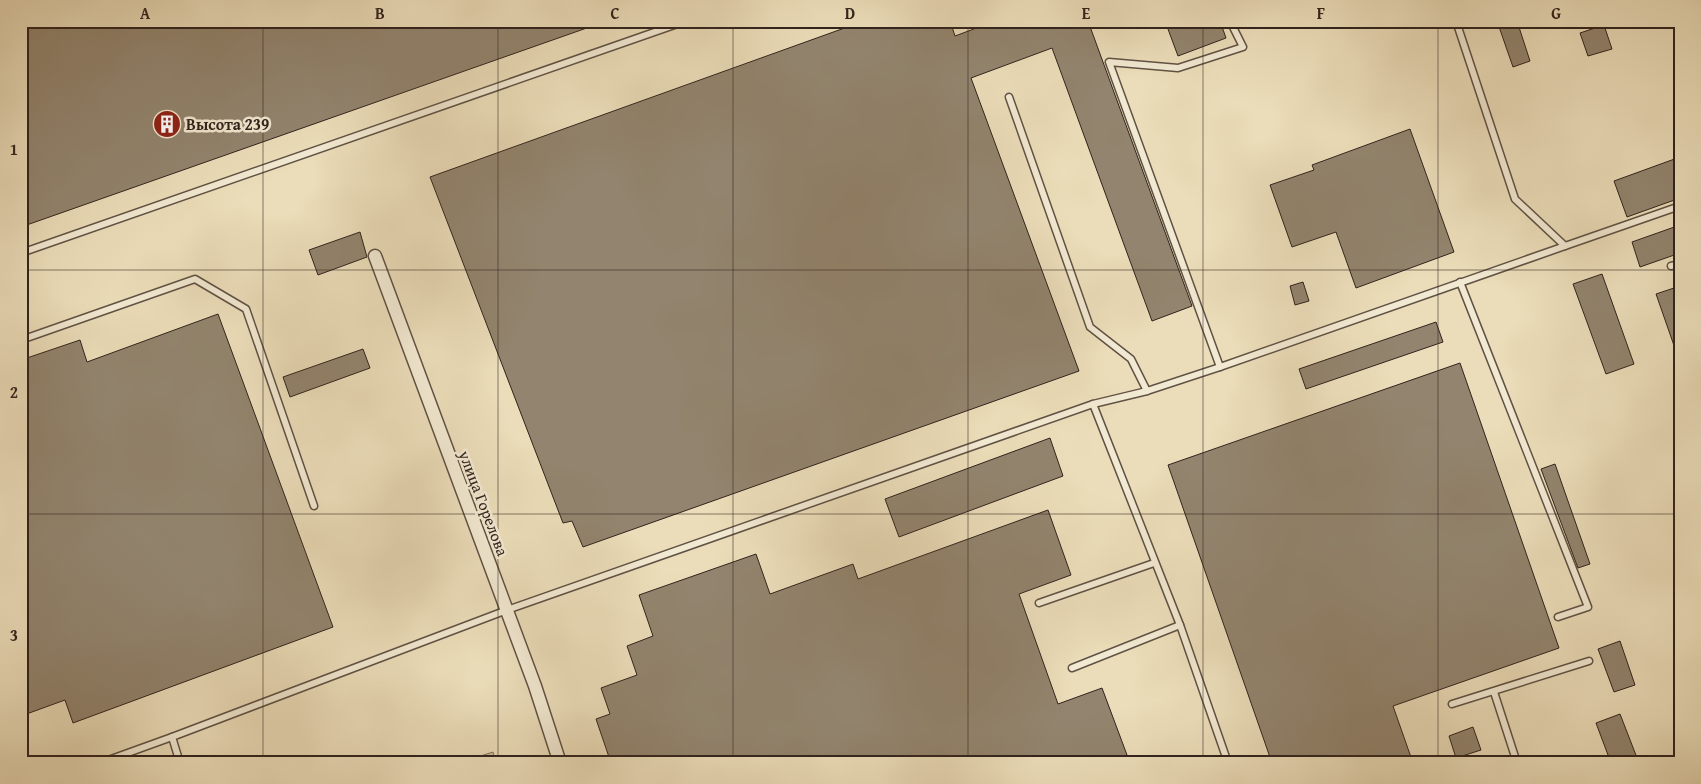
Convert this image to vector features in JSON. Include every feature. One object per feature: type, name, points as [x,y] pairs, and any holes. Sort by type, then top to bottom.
[{"type":"street","name":"улица Горелова","points":[[375,256],[536,686],[560,763]]},
{"type":"lane","points":[[21,253],[686,21]]},
{"type":"lane","points":[[1220,367],[1109,62],[1178,68],[1243,47],[1230,21]]},
{"type":"lane","points":[[1456,21],[1515,198],[1565,246]]},
{"type":"lane","points":[[1009,97],[1090,327],[1131,359],[1147,391]]},
{"type":"lane","points":[[100,763],[172,738],[507,610],[1093,404],[1147,391],[1220,367],[1680,206]]},
{"type":"lane","points":[[1671,266],[1680,264]]},
{"type":"lane","points":[[21,340],[195,279],[246,309],[314,506]]},
{"type":"lane","points":[[1460,282],[1588,607],[1558,617]]},
{"type":"lane","points":[[1093,404],[1180,625],[1228,763]]},
{"type":"lane","points":[[1039,603],[1154,563]]},
{"type":"lane","points":[[1072,668],[1180,625]]},
{"type":"lane","points":[[1452,704],[1589,661]]},
{"type":"lane","points":[[1494,692],[1517,763]]},
{"type":"lane","points":[[172,738],[180,763]]},
{"type":"shaded area","points":[[493,752],[496,763],[459,763]]},
{"type":"building","name":"Высота 239","points":[[21,21],[600,21],[601,23],[21,227]]},
{"type":"building","points":[[864,21],[950,21],[955,36],[995,21],[1088,21],[1192,306],[1152,321],[1052,48],[971,78],[1079,371],[583,547],[572,521],[563,523],[430,177]]},
{"type":"building","points":[[1165,21],[1220,21],[1226,38],[1178,56]]},
{"type":"building","points":[[1497,21],[1517,21],[1530,61],[1513,67]]},
{"type":"building","points":[[1604,25],[1612,49],[1588,56],[1580,33]]},
{"type":"building","points":[[1410,129],[1454,252],[1356,288],[1336,232],[1292,247],[1270,185],[1314,170],[1312,165]]},
{"type":"building","points":[[1680,157],[1680,198],[1627,217],[1614,181]]},
{"type":"building","points":[[1680,225],[1680,253],[1640,267],[1632,242]]},
{"type":"building","points":[[360,232],[367,257],[318,275],[309,250]]},
{"type":"building","points":[[1602,274],[1634,364],[1606,374],[1573,284]]},
{"type":"building","points":[[1303,282],[1309,301],[1295,305],[1290,286]]},
{"type":"building","points":[[1680,286],[1680,357],[1678,357],[1656,294]]},
{"type":"building","points":[[218,314],[333,627],[73,723],[65,700],[21,716],[21,360],[80,340],[87,362]]},
{"type":"building","points":[[1436,322],[1443,342],[1306,389],[1299,369]]},
{"type":"building","points":[[363,349],[370,368],[290,397],[283,377]]},
{"type":"building","points":[[1460,363],[1559,648],[1393,706],[1413,763],[1272,763],[1168,465]]},
{"type":"building","points":[[1050,438],[1063,476],[899,537],[885,499]]},
{"type":"building","points":[[1555,464],[1590,564],[1578,568],[1541,469]]},
{"type":"building","points":[[1048,510],[1071,575],[1019,594],[1058,704],[1102,688],[1127,755],[1105,763],[611,763],[596,719],[610,714],[601,688],[637,675],[627,646],[653,636],[639,595],[756,554],[770,594],[853,564],[858,579]]},
{"type":"building","points":[[1620,641],[1635,685],[1614,692],[1598,649]]},
{"type":"building","points":[[1620,714],[1639,763],[1611,763],[1596,723]]},
{"type":"building","points":[[1473,727],[1481,750],[1456,758],[1449,736]]},
{"type":"place","name":"Высота 239","points":[[167,124]]}]
